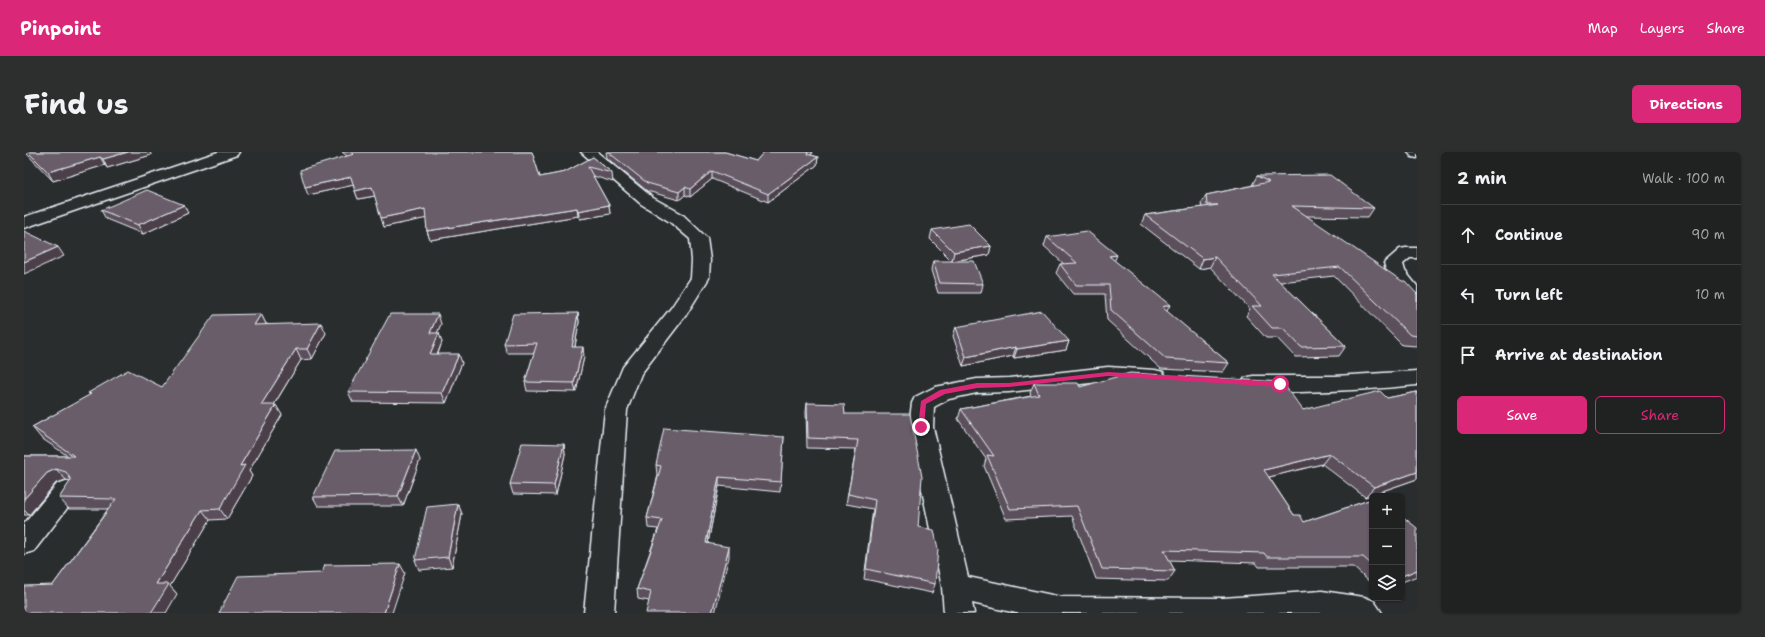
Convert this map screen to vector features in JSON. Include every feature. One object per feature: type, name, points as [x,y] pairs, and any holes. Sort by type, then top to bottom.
[{"type":"street","points":[[24,223],[232,152]]},
{"type":"street","points":[[588,152],[646,201],[676,218],[698,238],[701,260],[700,278],[679,311],[631,372],[616,410],[599,613]]},
{"type":"street","points":[[1417,253],[1406,253],[1393,263],[1396,272],[1417,298]]},
{"type":"street","points":[[1178,378],[1108,374],[1009,385],[977,386],[943,392],[923,403],[921,427],[958,600],[1061,610],[1223,611],[1322,604],[1364,610],[1367,613]]},
{"type":"street","points":[[1233,381],[1280,384],[1390,381],[1417,378]]},
{"type":"street","points":[[24,542],[66,491]]},
{"type":"building","points":[[28,152],[128,152],[103,159],[100,157],[48,172]]},
{"type":"building","points":[[350,152],[532,152],[540,177],[565,172],[593,157],[612,173],[588,167],[609,205],[578,211],[577,208],[427,231],[425,209],[381,218],[372,187],[355,191],[351,177],[305,187],[300,170],[354,154]]},
{"type":"building","points":[[608,152],[725,152],[756,161],[764,152],[808,152],[807,154],[818,157],[768,194],[712,171],[690,189],[685,187],[679,192],[647,183]]},
{"type":"building","points":[[1330,175],[1374,208],[1292,206],[1402,281],[1405,281],[1417,294],[1417,336],[1410,335],[1340,267],[1272,274],[1346,346],[1301,347],[1283,328],[1272,328],[1252,306],[1262,306],[1215,257],[1203,259],[1145,215],[1218,205],[1207,205],[1206,195],[1269,182],[1257,176]]},
{"type":"building","points":[[147,190],[184,205],[138,225],[101,210]]},
{"type":"building","points":[[969,224],[991,246],[954,252],[932,230]]},
{"type":"building","points":[[24,231],[58,247],[24,262]]},
{"type":"building","points":[[1087,231],[1117,255],[1109,256],[1170,305],[1162,307],[1229,363],[1166,359],[1111,310],[1109,285],[1076,285],[1060,264],[1077,263],[1047,237]]},
{"type":"building","points":[[933,261],[974,261],[983,284],[940,283]]},
{"type":"building","points":[[1042,311],[1069,341],[1017,349],[1016,347],[966,357],[956,327]]},
{"type":"building","points":[[578,313],[572,347],[583,347],[574,383],[525,382],[537,343],[504,344],[513,314]]},
{"type":"building","points":[[261,314],[254,325],[321,323],[307,349],[296,349],[261,405],[276,405],[240,466],[245,465],[220,509],[202,510],[156,584],[169,584],[151,613],[24,613],[24,586],[53,585],[116,499],[59,498],[71,480],[66,472],[56,469],[47,473],[24,499],[24,456],[74,456],[32,427],[91,394],[88,393],[128,370],[162,387],[214,315]]},
{"type":"building","points":[[390,314],[438,314],[430,333],[439,333],[430,354],[459,354],[442,393],[348,392]]},
{"type":"building","points":[[1130,373],[1282,382],[1303,410],[1380,391],[1387,398],[1417,392],[1417,472],[1374,487],[1330,454],[1264,470],[1294,515],[1300,515],[1304,522],[1369,500],[1369,562],[1363,557],[1267,557],[1264,553],[1164,550],[1175,571],[1102,569],[1077,506],[1010,509],[987,455],[994,456],[961,409],[1039,395],[1034,383],[1078,383],[1080,387]]},
{"type":"building","points":[[807,403],[844,404],[845,414],[910,414],[922,477],[918,527],[934,530],[938,549],[935,584],[866,569],[875,500],[848,494],[858,440],[808,438]]},
{"type":"building","points":[[664,428],[784,437],[781,482],[719,477],[706,543],[729,547],[712,613],[646,613],[651,592],[637,589],[662,520],[647,518],[661,466],[656,465]]},
{"type":"building","points":[[522,443],[564,444],[554,485],[510,484]]},
{"type":"building","points":[[416,450],[398,496],[313,497],[335,451]]},
{"type":"building","points":[[458,504],[448,557],[415,560],[427,507]]},
{"type":"building","points":[[1405,518],[1417,528],[1417,570],[1405,575]]},
{"type":"building","points":[[400,564],[384,613],[219,613],[238,576],[322,573],[325,565]]},
{"type":"route","points":[[921,427],[923,403],[943,392],[977,386],[1009,385],[1108,374],[1280,384]]}]
